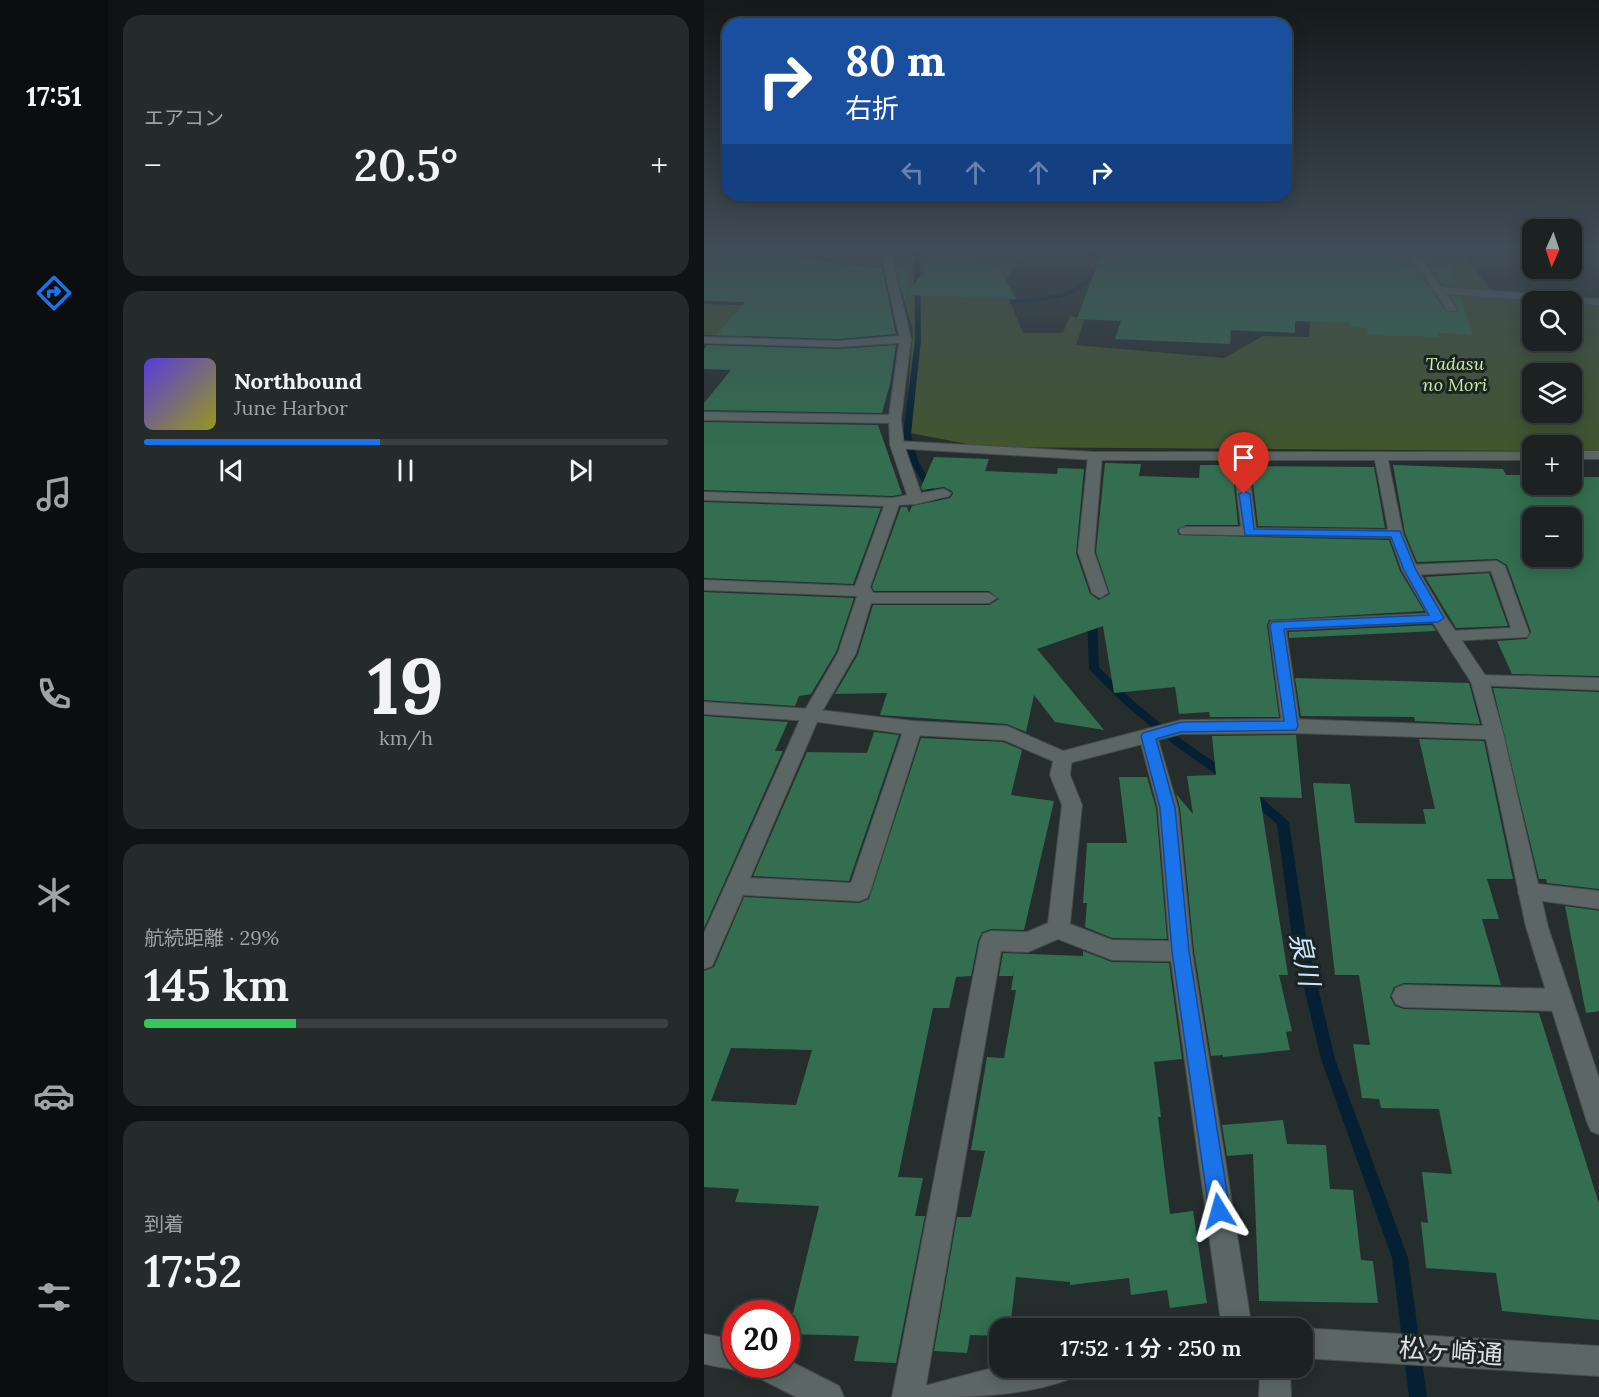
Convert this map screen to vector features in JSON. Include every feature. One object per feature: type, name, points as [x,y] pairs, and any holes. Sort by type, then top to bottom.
[{"type":"street","points":[[900,316],[905,339],[895,419],[897,446],[916,500]]},
{"type":"street","points":[[704,340],[838,344],[905,339]]},
{"type":"street","points":[[704,416],[895,419]]},
{"type":"street","points":[[897,446],[1095,456],[1522,456]]},
{"type":"street","points":[[1582,455],[1600,455]]},
{"type":"street","points":[[1095,456],[1086,552],[1100,592]]},
{"type":"street","points":[[1240,456],[1249,532]]},
{"type":"street","points":[[1381,457],[1396,534],[1410,570],[1438,618],[1480,681],[1494,733],[1537,927],[1600,1122]]},
{"type":"street","points":[[704,496],[893,502],[916,500],[944,493]]},
{"type":"street","points":[[704,959],[811,715],[847,653],[865,594],[862,587],[893,502]]},
{"type":"street","points":[[1186,531],[1396,534]]},
{"type":"street","points":[[1410,570],[1497,566],[1521,633],[1450,636]]},
{"type":"street","points":[[704,585],[989,598]]},
{"type":"street","points":[[1291,726],[1277,625],[1438,618]]},
{"type":"street","points":[[1480,681],[1600,684]]},
{"type":"street","points":[[704,708],[811,715],[913,728],[1007,733],[1062,758],[1181,727],[1291,726],[1494,733]]},
{"type":"street","points":[[735,886],[859,892],[913,728]]},
{"type":"street","points":[[1148,736],[1168,808],[1181,951],[1235,1318]]},
{"type":"street","points":[[1058,928],[1072,805],[1060,775],[1062,758]]},
{"type":"street","points":[[1529,892],[1600,900]]},
{"type":"street","points":[[908,1397],[991,941],[1028,942],[1058,928],[1112,950],[1181,951]]},
{"type":"street","points":[[1404,996],[1560,1000]]},
{"type":"street","name":"松ヶ崎通","points":[[1313,1344],[1600,1361]]},
{"type":"street","points":[[704,1349],[722,1352]]},
{"type":"street","points":[[791,1378],[828,1397]]},
{"type":"street","points":[[935,1397],[1016,1378]]},
{"type":"street","points":[[1275,1378],[1276,1397]]},
{"type":"green space","points":[[704,316],[762,316],[743,337],[704,335]]},
{"type":"green space","name":"Tadasu no Mori","points":[[909,316],[1016,316],[1023,333],[1063,333],[1070,316],[1073,316],[1084,321],[1076,345],[1224,358],[1263,336],[1309,337],[1311,316],[1522,316],[1522,351],[1582,351],[1582,316],[1599,316],[1599,452],[1582,451],[1582,435],[1522,435],[1522,451],[983,447],[905,432],[913,330]]},
{"type":"building","points":[[733,316],[892,316],[896,334],[838,339],[716,335]]},
{"type":"building","points":[[1078,316],[1467,316],[1473,335],[1438,333],[1439,337],[1368,335],[1367,328],[1351,327],[1350,323],[1295,321],[1295,333],[1231,330],[1230,344],[1115,339],[1121,321],[1077,319]]},
{"type":"building","points":[[707,345],[838,349],[896,345],[890,384],[882,413],[704,410],[704,403],[731,370],[704,369],[704,349]]},
{"type":"building","points":[[704,422],[878,425],[902,494],[893,496],[704,490]]},
{"type":"building","points":[[934,457],[989,459],[985,471],[1057,474],[1058,468],[1084,469],[1076,553],[1090,594],[1099,600],[1110,594],[1096,552],[1105,463],[1141,464],[1139,476],[1199,478],[1200,465],[1232,465],[1238,525],[1186,525],[1177,530],[1179,535],[1389,540],[1400,571],[1424,611],[1269,620],[1267,625],[1279,717],[1210,717],[1209,712],[1179,714],[1175,687],[1114,693],[1103,626],[1037,649],[1104,730],[1055,722],[1034,695],[1026,732],[1007,724],[880,715],[887,693],[835,694],[858,654],[873,605],[989,605],[999,599],[989,591],[874,591],[872,587],[901,507],[907,507],[909,513],[912,506],[950,498],[953,494],[944,487],[922,490],[921,487]]},
{"type":"building","points":[[1393,465],[1503,469],[1506,475],[1522,475],[1522,495],[1582,495],[1582,477],[1600,477],[1600,676],[1512,674],[1497,641],[1527,639],[1531,632],[1507,565],[1497,559],[1417,562],[1405,533]]},
{"type":"building","points":[[1251,466],[1374,467],[1385,528],[1258,526]]},
{"type":"building","points":[[704,502],[881,508],[853,584],[704,578]]},
{"type":"building","points":[[1489,573],[1508,626],[1456,628],[1425,577]]},
{"type":"building","points":[[704,592],[854,598],[836,652],[811,694],[799,696],[795,706],[704,700]]},
{"type":"building","points":[[1432,625],[1436,631],[1289,638],[1289,632]]},
{"type":"building","points":[[1295,678],[1469,683],[1480,724],[1415,721],[1414,717],[1301,716]]},
{"type":"building","points":[[1493,688],[1600,692],[1600,889],[1547,883],[1546,879],[1539,879]]},
{"type":"building","points":[[704,716],[788,722],[775,751],[783,751],[704,928]]},
{"type":"building","points":[[874,732],[899,735],[849,881],[753,876],[807,752],[867,753]]},
{"type":"building","points":[[1296,735],[1302,798],[1260,797],[1288,975],[1279,975],[1292,1031],[1286,1032],[1290,1050],[1223,1057],[1223,1055],[1211,1056],[1194,951],[1180,808],[1176,794],[1193,814],[1187,776],[1216,775],[1212,736]]},
{"type":"building","points":[[921,738],[1003,742],[1022,750],[1011,795],[1054,801],[1024,930],[991,929],[982,932],[971,976],[956,977],[949,1008],[933,1008],[898,1177],[923,1178],[915,1216],[925,1216],[896,1363],[854,1361],[859,1336],[800,1334],[800,1300],[796,1300],[819,1206],[735,1202],[739,1189],[704,1187],[704,971],[714,967],[744,897],[859,903],[869,899]],"holes":[[[731,1048],[812,1050],[796,1105],[711,1101]]]},
{"type":"building","points":[[1419,739],[1484,741],[1513,879],[1487,879],[1499,919],[1482,919],[1501,985],[1404,983],[1394,987],[1390,997],[1395,1006],[1404,1009],[1539,1013],[1600,1207],[1600,1320],[1502,1311],[1496,1273],[1426,1268],[1421,1222],[1428,1223],[1422,1172],[1452,1174],[1439,1109],[1381,1108],[1379,1099],[1362,1098],[1353,1044],[1370,1045],[1359,975],[1335,975],[1313,783],[1350,784],[1355,823],[1426,824],[1423,809],[1435,809]]},
{"type":"building","points":[[1119,777],[1147,777],[1156,808],[1167,939],[1112,938],[1085,927],[1087,903],[1083,903],[1087,843],[1127,843]]},
{"type":"building","points":[[1565,906],[1600,911],[1600,1011],[1586,1013]]},
{"type":"building","points":[[1083,951],[1112,962],[1169,963],[1182,1059],[1154,1062],[1161,1117],[1158,1117],[1170,1214],[1193,1211],[1207,1303],[1170,1308],[1167,1290],[1131,1295],[1129,1278],[1070,1285],[1070,1282],[1016,1277],[1011,1318],[989,1318],[989,1336],[970,1335],[967,1353],[934,1351],[957,1217],[971,1217],[985,1151],[971,1150],[987,1057],[1004,1058],[1016,990],[1011,990],[1015,965],[1013,976],[999,976],[1003,953],[1083,956]]},
{"type":"building","points":[[1283,1120],[1287,1144],[1326,1145],[1330,1189],[1353,1190],[1361,1260],[1373,1261],[1378,1303],[1259,1301],[1253,1154],[1227,1156],[1222,1125]]},
{"type":"waterway","points":[[918,316],[918,340],[907,434],[914,461],[937,500],[948,509]]},
{"type":"waterway","name":"泉川","points":[[1092,615],[1094,668],[1124,699],[1156,726],[1227,776]]},
{"type":"waterway","name":"泉川","points":[[1251,795],[1283,822],[1299,937],[1328,1059],[1400,1258],[1418,1397]]},
{"type":"route","points":[[1219,1211],[1181,951],[1168,808],[1148,736],[1181,727],[1291,726],[1277,625],[1438,618],[1410,570],[1396,534],[1249,532],[1244,494]]}]
